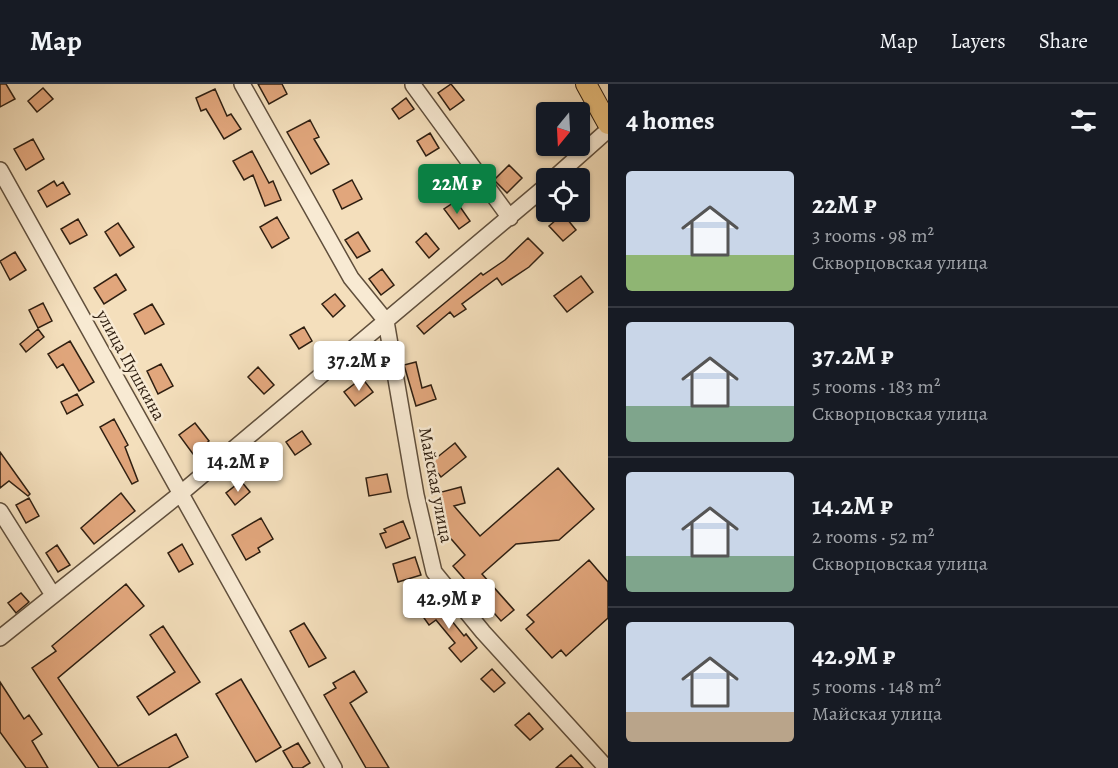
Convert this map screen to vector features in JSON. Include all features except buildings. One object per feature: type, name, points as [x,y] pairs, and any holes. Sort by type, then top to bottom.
[{"type":"main road","points":[[586,84],[608,124]]},
{"type":"street","name":"Майская улица","points":[[242,84],[351,278],[386,321],[416,495],[434,572],[527,682],[604,764]]},
{"type":"street","points":[[413,85],[510,218]]},
{"type":"street","points":[[565,168],[608,130]]},
{"type":"street","name":"улица Пушкина","points":[[0,170],[334,768]]},
{"type":"street","points":[[0,638],[180,494],[536,195]]},
{"type":"street","points":[[0,511],[53,596]]}]
